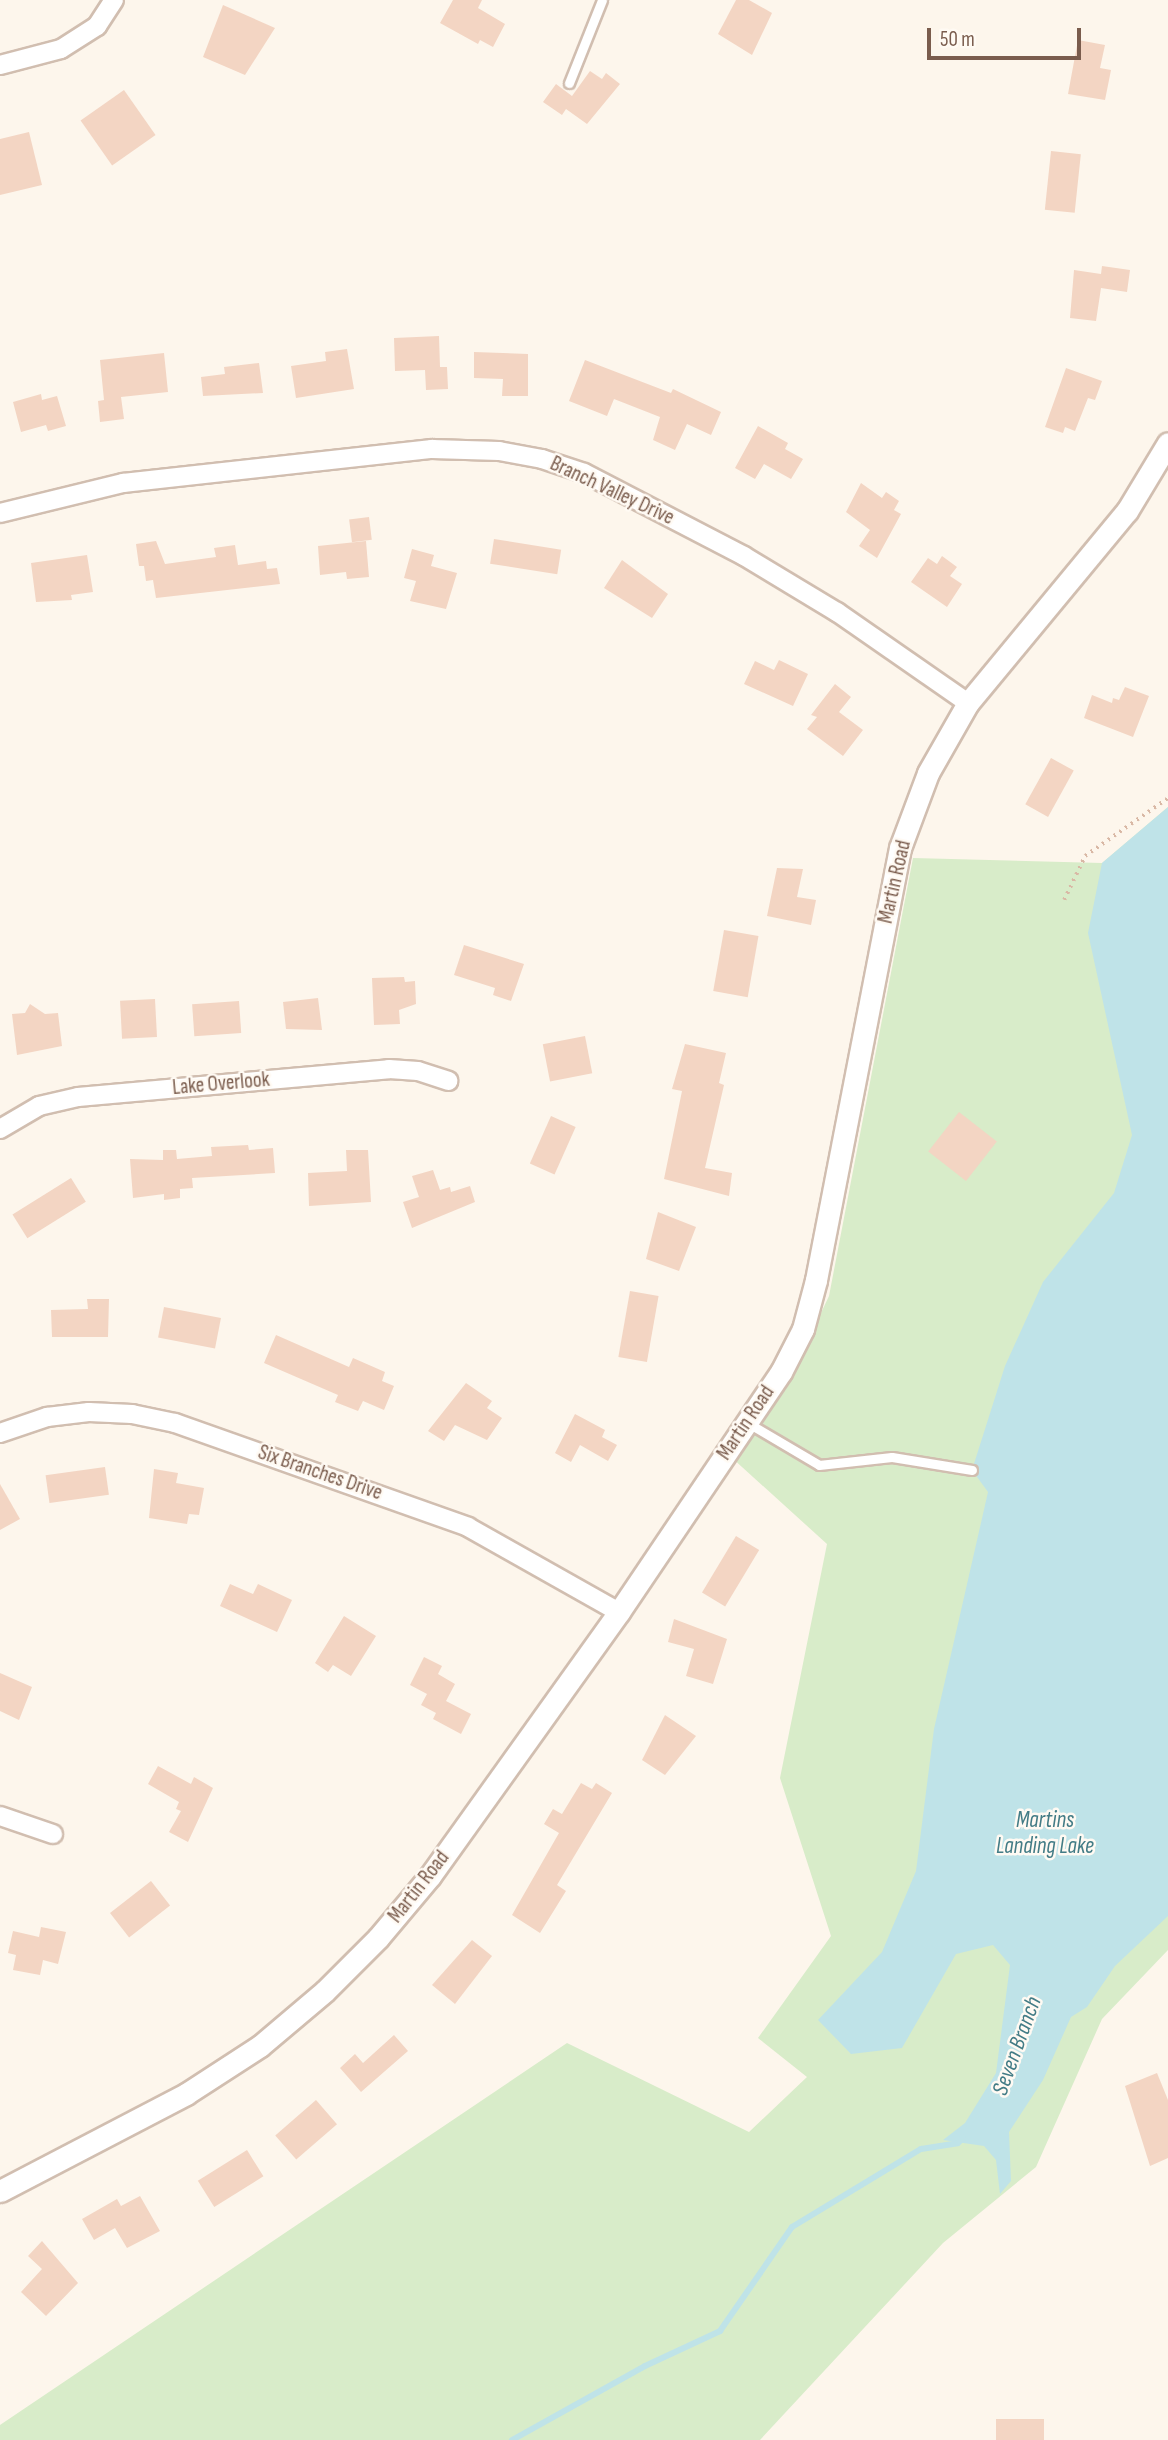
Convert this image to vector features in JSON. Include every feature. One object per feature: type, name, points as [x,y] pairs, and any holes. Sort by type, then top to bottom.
[{"type":"street","points":[[0,65],[61,49],[97,26],[114,0]]},
{"type":"street","name":"Martin Road","points":[[0,2190],[186,2095],[260,2046],[325,1991],[378,1938],[430,1876],[620,1612],[781,1373],[803,1329],[901,848],[928,773],[968,703],[1127,511],[1168,443]]},
{"type":"street","name":"Branch Valley Drive","points":[[0,513],[122,483],[432,449],[499,451],[542,459],[584,473],[744,556],[837,612],[968,703]]},
{"type":"street","name":"Lake Overlook","points":[[0,1129],[39,1106],[78,1097],[389,1069],[418,1071],[449,1081]]},
{"type":"street","name":"Six Branches Drive","points":[[2,1426],[89,1412],[132,1414],[174,1423],[468,1527],[620,1612]]},
{"type":"street","points":[[0,1816],[53,1835]]},
{"type":"lane","points":[[569,83],[602,0]]},
{"type":"lane","points":[[747,1422],[819,1465],[892,1457],[972,1470]]},
{"type":"path","points":[[1063,900],[1085,856],[1168,798]]},
{"type":"green space","points":[[1168,807],[1168,1950],[1102,2019],[1036,2167],[943,2243],[760,2440],[0,2440],[0,2425],[567,2043],[749,2132],[807,2077],[758,2038],[831,1936],[780,1778],[827,1544],[731,1457],[783,1393],[829,1296],[913,858],[1102,863]]},
{"type":"water","name":"Martins Landing Lake","points":[[1168,807],[1168,1916],[1115,1966],[1087,2007],[1071,2017],[1043,2080],[1009,2132],[1011,2181],[1000,2194],[996,2160],[984,2146],[943,2140],[965,2123],[996,2073],[1010,1965],[993,1945],[956,1954],[902,2048],[851,2054],[818,2020],[882,1952],[916,1871],[934,1729],[988,1492],[972,1470],[1005,1366],[1043,1282],[1114,1193],[1132,1135],[1088,933],[1102,863]]},
{"type":"building","points":[[453,0],[482,0],[478,8],[505,24],[493,47],[480,40],[478,44],[440,23]]},
{"type":"building","points":[[736,0],[749,0],[772,13],[752,55],[718,34]]},
{"type":"building","points":[[223,5],[275,28],[245,75],[203,57]]},
{"type":"building","points":[[1078,40],[1105,45],[1100,68],[1111,70],[1105,100],[1068,94]]},
{"type":"building","points":[[590,71],[602,79],[606,73],[620,84],[587,124],[566,109],[562,115],[543,102],[556,84],[572,96]]},
{"type":"building","points":[[124,90],[156,135],[112,165],[81,120]]},
{"type":"building","points":[[29,132],[42,185],[0,195],[0,139]]},
{"type":"building","points":[[1051,151],[1081,154],[1075,213],[1045,210]]},
{"type":"building","points":[[1102,266],[1130,270],[1127,292],[1101,288],[1096,321],[1070,318],[1074,270],[1101,274]]},
{"type":"building","points":[[439,336],[440,367],[447,367],[448,389],[426,390],[425,370],[395,371],[394,338]]},
{"type":"building","points":[[347,349],[354,389],[296,398],[291,366],[326,361],[325,352]]},
{"type":"building","points":[[474,352],[528,354],[528,396],[502,396],[503,379],[474,378]]},
{"type":"building","points":[[164,353],[168,392],[121,397],[124,419],[100,422],[98,401],[104,400],[100,360]]},
{"type":"building","points":[[585,360],[671,393],[673,389],[721,412],[711,435],[687,424],[675,450],[653,440],[660,417],[614,399],[607,416],[569,401]]},
{"type":"building","points":[[259,363],[263,393],[203,396],[201,377],[225,374],[224,367]]},
{"type":"building","points":[[1066,368],[1102,381],[1095,400],[1088,398],[1075,431],[1065,427],[1063,433],[1045,427]]},
{"type":"building","points":[[41,394],[42,400],[57,396],[66,426],[48,431],[46,425],[21,432],[13,402]]},
{"type":"building","points":[[758,426],[788,443],[785,449],[803,459],[791,479],[764,464],[755,479],[735,468]]},
{"type":"building","points":[[861,483],[882,498],[886,492],[899,501],[894,510],[901,514],[877,558],[859,546],[870,530],[846,512]]},
{"type":"building","points":[[369,517],[372,540],[352,542],[349,519]]},
{"type":"building","points":[[494,539],[561,550],[557,574],[490,564]]},
{"type":"building","points":[[156,541],[165,564],[216,557],[214,548],[235,545],[238,565],[266,561],[267,569],[277,568],[280,584],[156,598],[153,580],[146,581],[144,566],[139,566],[136,544]]},
{"type":"building","points":[[366,541],[369,577],[347,579],[346,572],[320,575],[318,546]]},
{"type":"building","points":[[412,549],[434,555],[431,566],[457,573],[446,609],[410,601],[416,581],[404,578]]},
{"type":"building","points":[[87,555],[93,592],[71,595],[72,600],[36,602],[31,563]]},
{"type":"building","points":[[942,556],[957,567],[950,576],[962,584],[947,607],[911,582],[928,558],[937,564]]},
{"type":"building","points":[[622,560],[668,594],[652,618],[604,588]]},
{"type":"building","points":[[779,660],[808,674],[793,706],[744,684],[755,661],[774,670]]},
{"type":"building","points":[[835,684],[851,697],[839,712],[863,730],[843,756],[807,729],[817,717],[811,715]]},
{"type":"building","points":[[1125,687],[1149,696],[1133,737],[1084,718],[1092,695],[1112,703],[1113,698],[1119,700]]},
{"type":"building","points":[[1051,758],[1074,771],[1048,817],[1025,804]]},
{"type":"building","points":[[777,868],[803,869],[797,897],[816,900],[811,925],[767,916]]},
{"type":"building","points":[[724,930],[758,936],[748,997],[713,991]]},
{"type":"building","points":[[464,945],[524,964],[511,1001],[493,995],[495,988],[454,975]]},
{"type":"building","points":[[404,977],[405,982],[415,981],[416,1004],[399,1010],[400,1024],[374,1025],[372,978]]},
{"type":"building","points":[[318,998],[322,1030],[286,1029],[283,1002]]},
{"type":"building","points":[[155,999],[157,1037],[122,1039],[120,1001]]},
{"type":"building","points":[[239,1001],[241,1033],[194,1036],[192,1004]]},
{"type":"building","points":[[30,1004],[45,1014],[58,1013],[62,1046],[17,1055],[12,1014],[25,1013]]},
{"type":"building","points":[[585,1036],[592,1073],[550,1082],[543,1044]]},
{"type":"building","points":[[685,1044],[726,1053],[719,1083],[724,1085],[705,1168],[732,1173],[729,1196],[664,1179],[682,1091],[672,1089]]},
{"type":"building","points":[[959,1112],[997,1142],[966,1181],[928,1151]]},
{"type":"building","points":[[551,1116],[576,1127],[555,1174],[530,1164]]},
{"type":"building","points":[[248,1145],[249,1150],[273,1148],[275,1173],[192,1178],[193,1188],[180,1189],[180,1198],[164,1200],[164,1194],[133,1198],[130,1159],[163,1160],[163,1150],[176,1150],[177,1159],[212,1156],[211,1147]]},
{"type":"building","points":[[346,1150],[368,1150],[371,1202],[309,1206],[308,1173],[347,1171]]},
{"type":"building","points":[[433,1170],[440,1190],[450,1187],[451,1192],[470,1186],[475,1202],[412,1228],[403,1202],[419,1197],[412,1176]]},
{"type":"building","points":[[71,1178],[86,1202],[27,1238],[12,1215]]},
{"type":"building","points":[[658,1212],[696,1227],[679,1271],[646,1259]]},
{"type":"building","points":[[630,1291],[659,1296],[647,1362],[618,1357]]},
{"type":"building","points":[[87,1299],[109,1299],[108,1337],[52,1337],[51,1310],[88,1309]]},
{"type":"building","points":[[164,1307],[221,1318],[215,1348],[158,1337]]},
{"type":"building","points":[[276,1335],[349,1367],[353,1358],[385,1372],[382,1381],[394,1386],[384,1410],[363,1401],[358,1411],[335,1402],[338,1395],[264,1363]]},
{"type":"building","points":[[466,1383],[492,1401],[487,1408],[502,1418],[487,1440],[455,1425],[444,1441],[428,1431]]},
{"type":"building","points":[[575,1414],[605,1430],[602,1437],[617,1445],[608,1461],[580,1445],[571,1462],[555,1453]]},
{"type":"building","points":[[105,1467],[109,1495],[49,1503],[46,1475]]},
{"type":"building","points":[[154,1469],[178,1473],[176,1483],[204,1488],[199,1515],[189,1514],[187,1524],[149,1518]]},
{"type":"building","points":[[0,1484],[20,1519],[0,1530]]},
{"type":"building","points":[[736,1536],[759,1550],[725,1606],[702,1593]]},
{"type":"building","points":[[230,1584],[253,1594],[258,1584],[292,1600],[277,1632],[220,1606]]},
{"type":"building","points":[[344,1616],[376,1636],[351,1676],[333,1665],[328,1672],[315,1663]]},
{"type":"building","points":[[674,1619],[727,1639],[713,1684],[686,1676],[694,1649],[668,1642]]},
{"type":"building","points":[[424,1657],[442,1666],[438,1674],[455,1684],[446,1701],[471,1714],[461,1734],[433,1719],[436,1713],[421,1705],[427,1694],[410,1685]]},
{"type":"building","points":[[0,1673],[32,1687],[19,1720],[0,1711]]},
{"type":"building","points":[[665,1715],[696,1736],[665,1775],[642,1760]]},
{"type":"building","points":[[158,1766],[191,1784],[194,1777],[213,1788],[188,1842],[169,1832],[181,1811],[176,1809],[179,1802],[148,1784]]},
{"type":"building","points":[[581,1783],[592,1789],[596,1783],[612,1793],[557,1885],[566,1891],[540,1933],[512,1915],[559,1833],[544,1824],[553,1809],[562,1814]]},
{"type":"building","points":[[151,1881],[170,1905],[129,1937],[110,1913]]},
{"type":"building","points":[[41,1927],[66,1932],[58,1964],[43,1960],[40,1975],[13,1970],[16,1955],[8,1953],[13,1931],[39,1937]]},
{"type":"building","points":[[472,1940],[492,1956],[455,2004],[432,1985]]},
{"type":"building","points":[[394,2035],[408,2051],[361,2092],[340,2068],[355,2054],[363,2063]]},
{"type":"building","points":[[1157,2073],[1168,2100],[1168,2158],[1150,2166],[1125,2086]]},
{"type":"building","points":[[316,2100],[337,2124],[296,2160],[275,2135]]},
{"type":"building","points":[[247,2150],[263,2176],[214,2207],[198,2181]]},
{"type":"building","points":[[140,2196],[160,2231],[127,2248],[115,2228],[94,2240],[82,2219],[117,2199],[121,2206]]},
{"type":"building","points":[[42,2241],[78,2283],[46,2316],[21,2292],[42,2269],[28,2256]]},
{"type":"building","points":[[996,2419],[1044,2419],[1044,2440],[996,2440]]},
{"type":"waterway","name":"Seven Branch","points":[[512,2440],[645,2366],[720,2331],[792,2227],[921,2149],[958,2143],[963,2138]]}]
